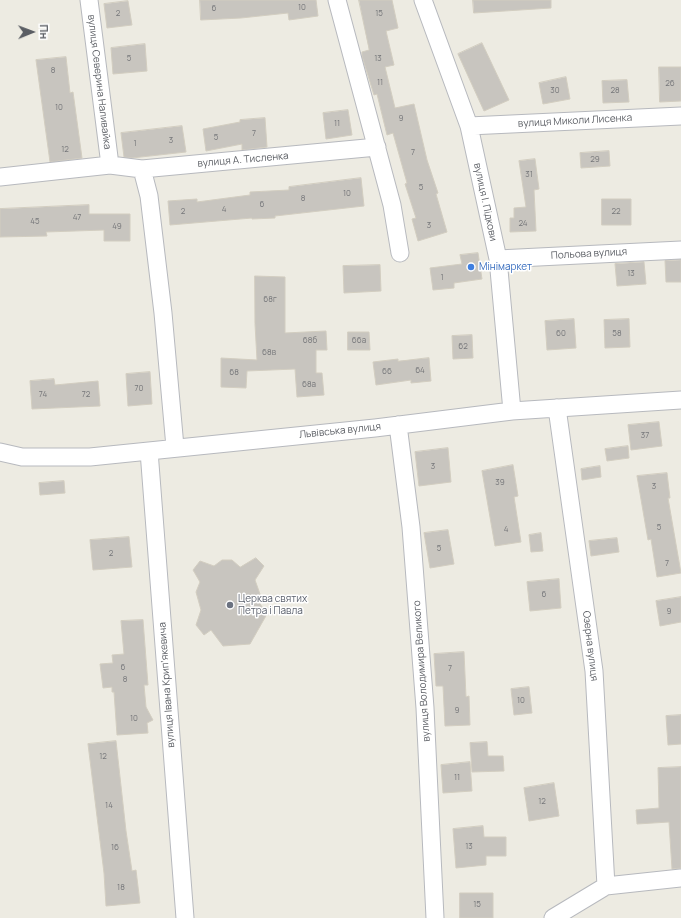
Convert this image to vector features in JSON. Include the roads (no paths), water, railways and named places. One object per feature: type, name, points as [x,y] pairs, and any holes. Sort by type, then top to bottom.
[{"type":"street","name":"вулиця Северина Наливайка","points":[[89,0],[110,165]]},
{"type":"street","points":[[337,0],[392,205],[400,253]]},
{"type":"street","name":"вулиця І. Підкови","points":[[423,0],[469,126],[498,259],[512,411]]},
{"type":"street","name":"вулиця Миколи Лисенка","points":[[469,126],[681,116]]},
{"type":"street","name":"вулиця А. Тисленка","points":[[0,177],[110,165],[142,169],[377,147]]},
{"type":"street","points":[[142,169],[149,196],[153,228],[163,313],[175,447]]},
{"type":"street","name":"Польова вулиця","points":[[498,259],[681,250]]},
{"type":"street","name":"Львівська вулиця","points":[[0,452],[22,457],[90,457],[398,425],[512,411],[681,400]]},
{"type":"street","name":"Озерна вулиця","points":[[557,408],[594,671],[606,886]]},
{"type":"street","name":"вулиця Володимира Великого","points":[[398,425],[411,527],[425,708],[435,918]]},
{"type":"street","name":"вулиця Івана Крипʼякевича","points":[[149,451],[185,918]]},
{"type":"street","points":[[553,918],[606,886],[681,878]]},
{"type":"place","name":"Мінімаркет","points":[[471,267]]},
{"type":"place","name":"Церква святих Петра і Павла","points":[[230,605]]}]
